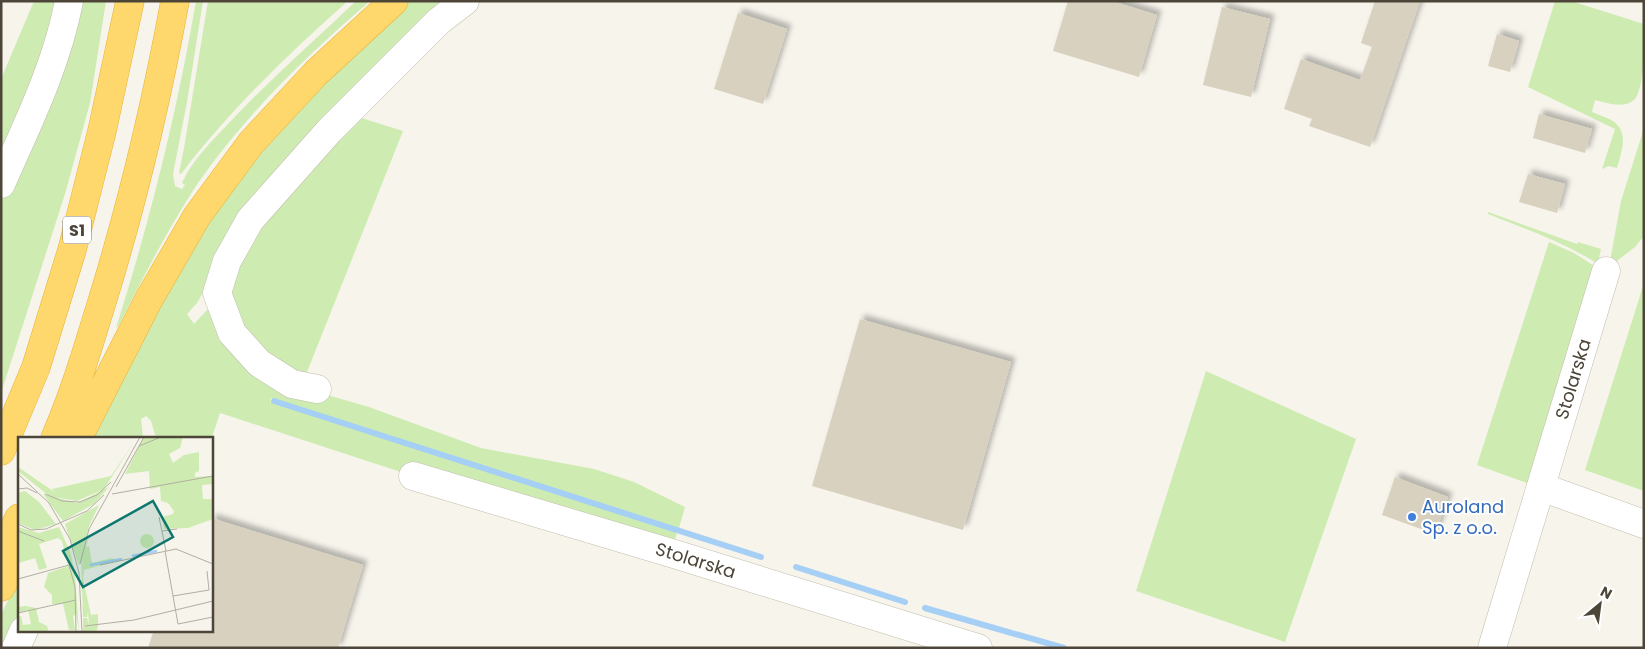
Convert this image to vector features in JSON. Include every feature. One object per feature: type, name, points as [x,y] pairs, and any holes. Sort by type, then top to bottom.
[{"type":"highway","name":"S1","points":[[1,451],[36,366],[72,250],[102,131],[130,1]]},
{"type":"highway","points":[[63,436],[114,264],[143,151],[166,48],[174,1]]},
{"type":"highway","points":[[63,436],[149,299],[197,216],[251,143],[316,73],[394,1]]},
{"type":"highway","points":[[1,556],[18,520]]},
{"type":"highway","points":[[1,587],[18,556]]},
{"type":"street","points":[[1,184],[41,93],[69,1]]},
{"type":"street","points":[[317,390],[292,384],[259,363],[232,333],[217,293],[227,261],[250,220],[329,131],[439,22],[465,1]]},
{"type":"street","name":"Stolarska","points":[[1492,648],[1606,271]]},
{"type":"street","name":"Stolarska","points":[[413,476],[978,648]]},
{"type":"street","points":[[1541,487],[1644,524]]},
{"type":"street","points":[[16,648],[23,632]]},
{"type":"green space","points":[[34,1],[106,1],[90,103],[65,194],[1,393],[1,79]]},
{"type":"green space","points":[[196,1],[203,1],[173,174],[175,186],[182,189],[185,185],[182,183],[186,175],[197,159],[260,92],[356,1],[370,1],[298,66],[254,113],[213,163],[194,189],[174,222],[116,328],[162,166],[189,43]]},
{"type":"green space","points":[[208,1],[348,1],[260,83],[219,127],[181,174],[179,173]]},
{"type":"green space","points":[[409,1],[453,1],[205,289],[197,303],[187,314],[194,324],[207,310],[213,310],[317,392],[369,407],[481,448],[594,469],[634,482],[685,507],[679,528],[271,398],[270,401],[677,532],[674,545],[407,474],[220,413],[212,437],[156,437],[151,421],[146,416],[141,419],[143,437],[93,437],[202,223],[253,154],[333,71]]},
{"type":"green space","points":[[1555,1],[1571,1],[1644,24],[1643,65],[1638,94],[1630,103],[1620,105],[1595,100],[1592,112],[1615,122],[1622,133],[1621,154],[1617,168],[1609,166],[1602,169],[1615,129],[1528,87]]},
{"type":"green space","points":[[352,115],[403,131],[303,382],[239,332],[228,280],[233,257]]},
{"type":"green space","points":[[1644,128],[1644,236],[1635,247],[1609,267],[1621,201]]},
{"type":"green space","points":[[1488,212],[1577,244],[1578,242],[1601,249],[1598,264],[1558,242],[1488,214]]},
{"type":"green space","points":[[1549,242],[1574,253],[1596,267],[1532,485],[1477,465]]},
{"type":"green space","points":[[1644,283],[1644,491],[1585,470]]},
{"type":"green space","points":[[1206,371],[1356,439],[1285,642],[1136,591]]},
{"type":"green space","points":[[18,582],[18,632],[11,648],[1,648],[1,614]]},
{"type":"building","points":[[1068,1],[1112,1],[1157,15],[1139,77],[1053,51]]},
{"type":"building","points":[[1375,1],[1420,1],[1370,147],[1309,126],[1312,119],[1284,109],[1301,59],[1360,80],[1372,47],[1361,43]]},
{"type":"building","points":[[1222,7],[1270,19],[1251,97],[1203,85]]},
{"type":"building","points":[[738,13],[787,29],[763,104],[714,89]]},
{"type":"building","points":[[1497,34],[1519,41],[1510,72],[1488,66]]},
{"type":"building","points":[[1539,114],[1592,129],[1585,153],[1533,138]]},
{"type":"building","points":[[1528,174],[1565,184],[1557,213],[1519,202]]},
{"type":"building","points":[[860,319],[1011,362],[963,530],[812,486]]},
{"type":"building","points":[[1395,477],[1448,497],[1435,534],[1382,515]]},
{"type":"building","points":[[212,518],[363,565],[338,648],[148,648],[153,632],[212,632]]},
{"type":"waterway","points":[[274,401],[761,557]]},
{"type":"waterway","points":[[796,567],[905,602]]},
{"type":"waterway","points":[[925,608],[1064,648]]},
{"type":"place","name":"Auroland Sp. z o.o.","points":[[1412,517]]}]
